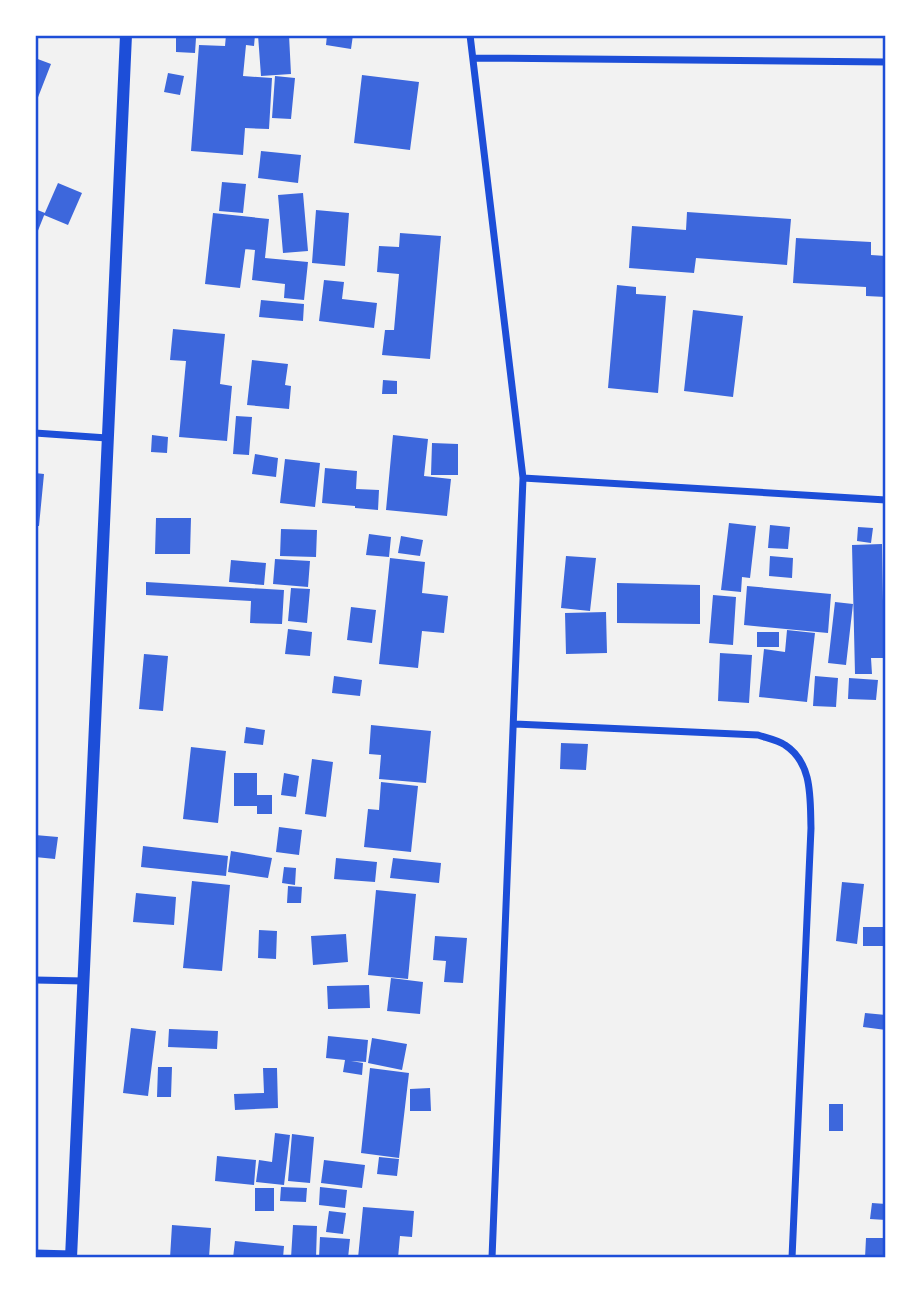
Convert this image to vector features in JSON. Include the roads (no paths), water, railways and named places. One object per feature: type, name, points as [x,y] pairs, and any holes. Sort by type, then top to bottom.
[{"type":"street","points":[[35,1253],[71,1256],[126,35]]},
{"type":"street","points":[[470,35],[523,478],[492,1258]]},
{"type":"street","points":[[473,58],[886,62]]},
{"type":"street","points":[[35,433],[107,438]]},
{"type":"street","points":[[523,478],[886,500]]},
{"type":"street","points":[[514,723],[758,735],[785,744],[801,760],[809,783],[811,828],[792,1258]]},
{"type":"street","points":[[35,981],[84,981]]}]
